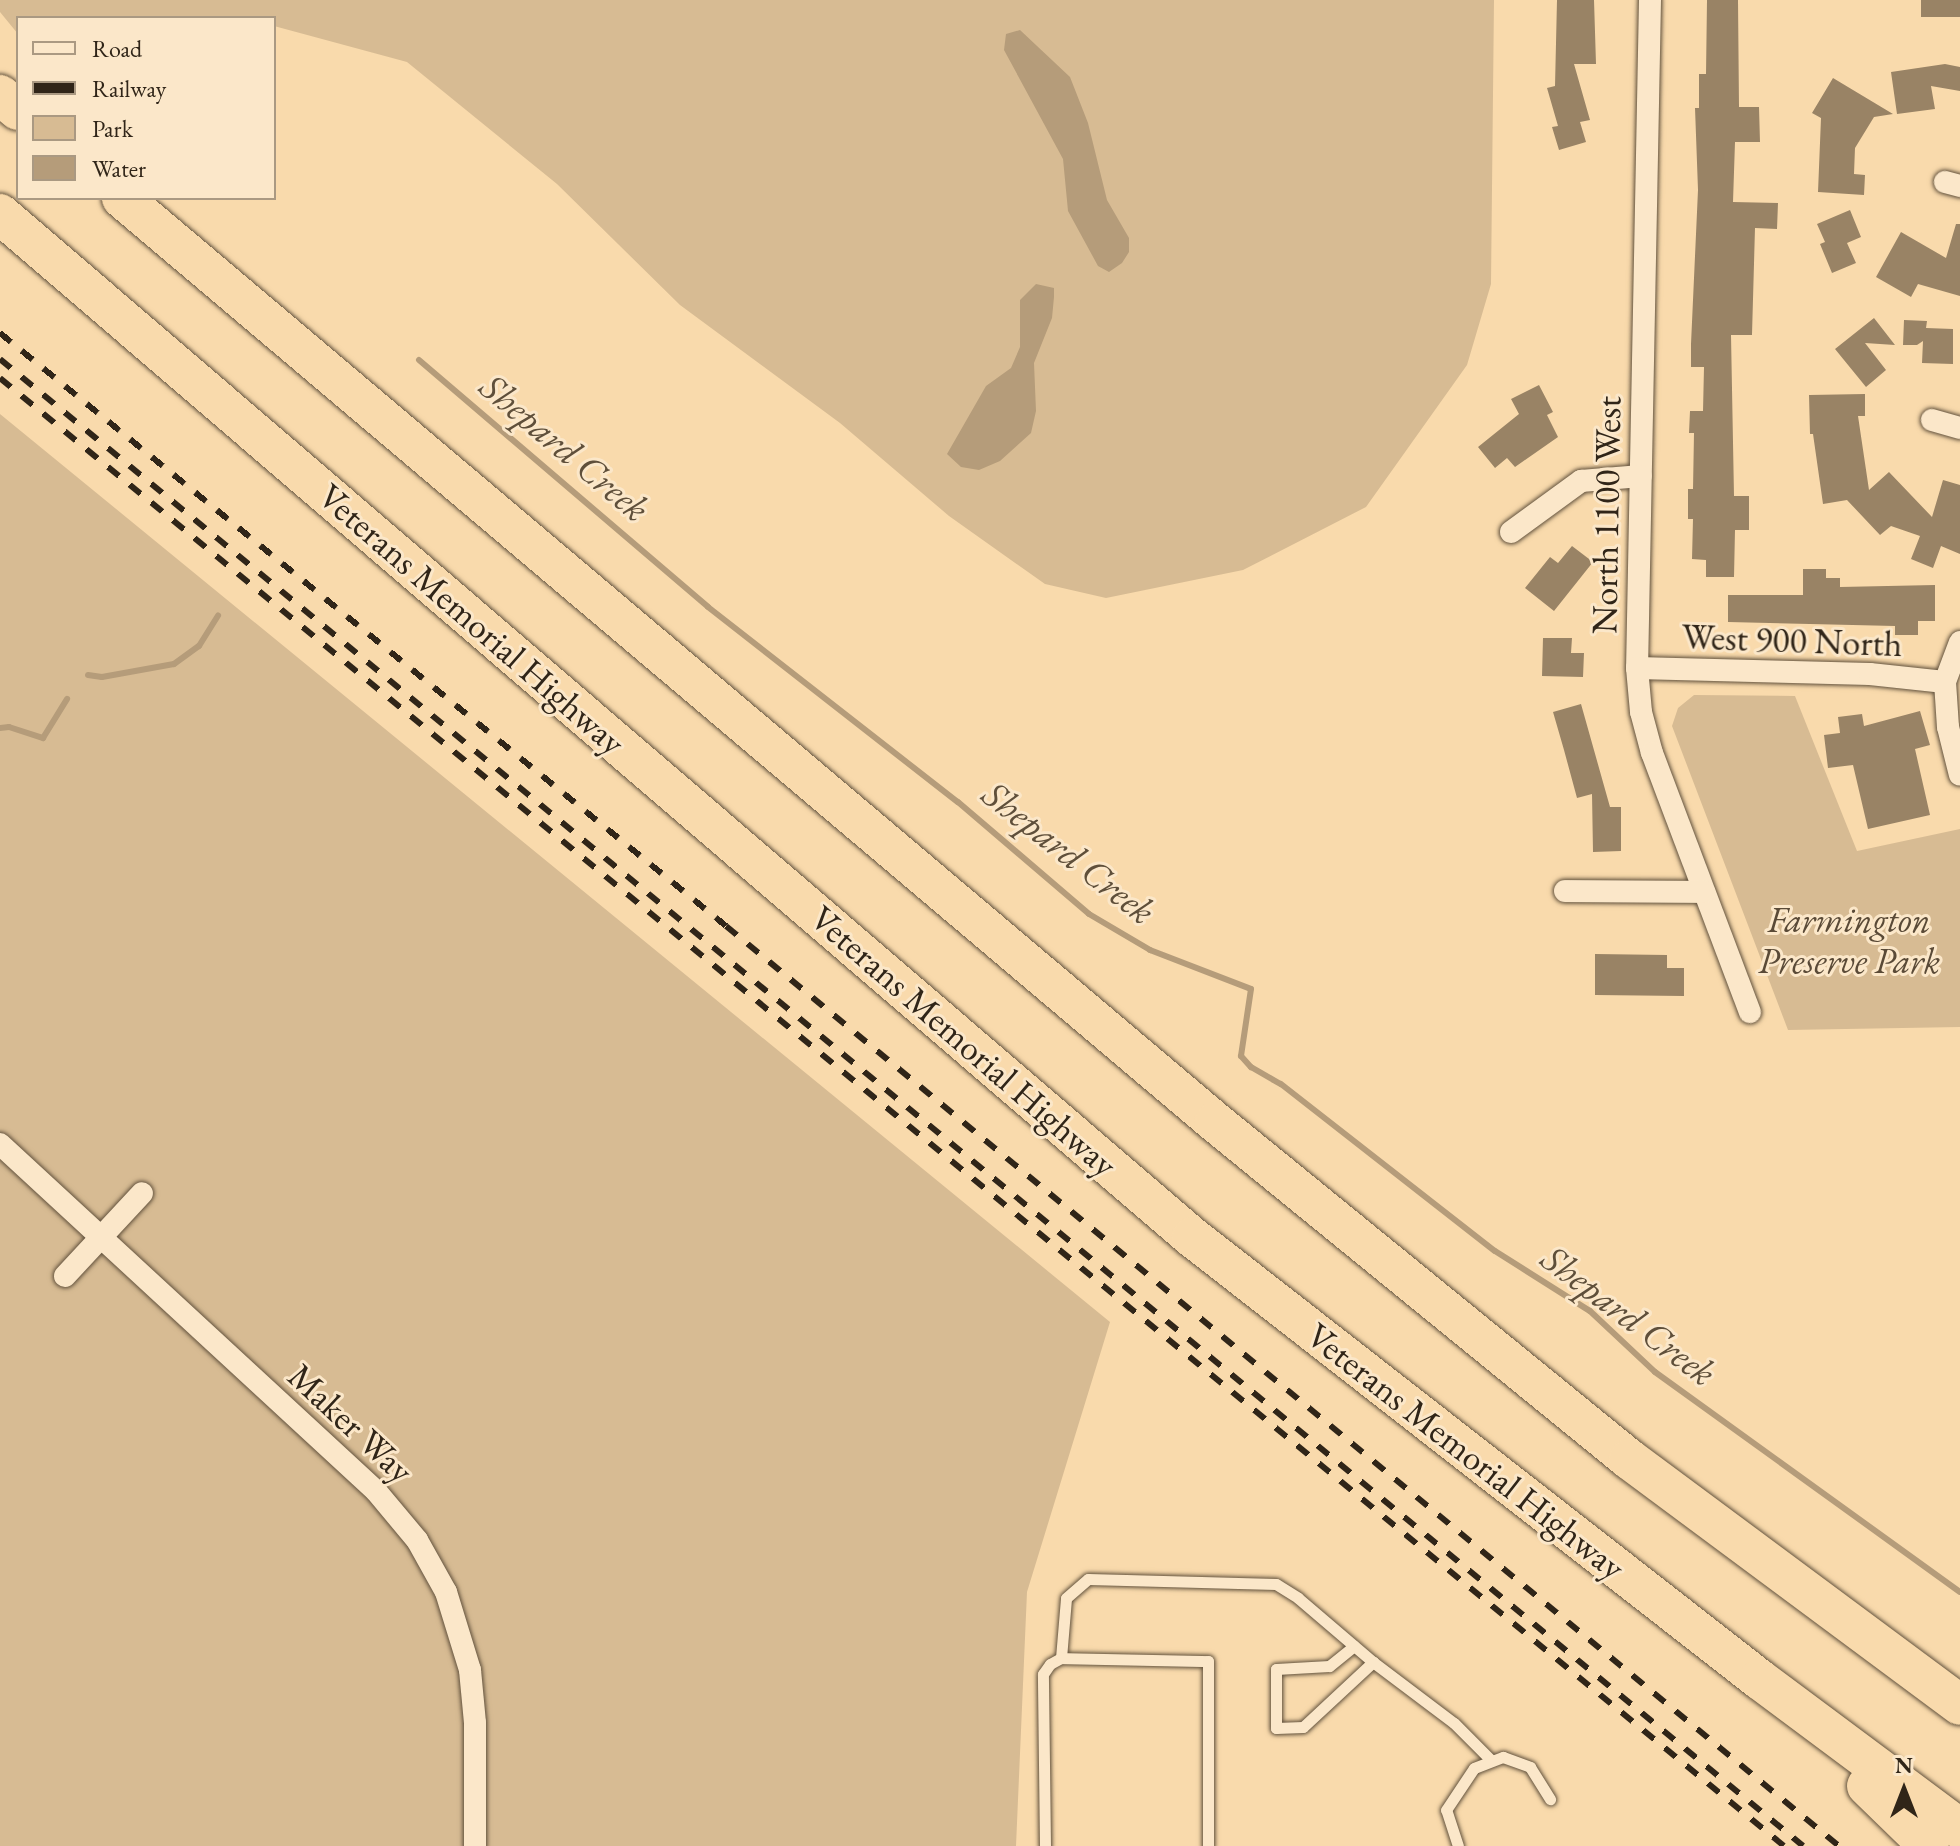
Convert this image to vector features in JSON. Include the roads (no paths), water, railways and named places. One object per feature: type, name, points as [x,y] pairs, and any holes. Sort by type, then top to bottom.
[{"type":"highway","points":[[0,95],[16,108]]},
{"type":"highway","points":[[124,200],[1215,1122],[1629,1459],[1960,1705]]},
{"type":"highway","name":"Veterans Memorial Highway","points":[[0,214],[1192,1237],[1759,1679],[1960,1829]]},
{"type":"highway","points":[[1629,1459],[1960,1673]]},
{"type":"highway","points":[[1759,1679],[1929,1846]]},
{"type":"street","name":"North 1100 West","points":[[1650,0],[1637,668],[1641,712],[1652,753],[1750,1012]]},
{"type":"street","points":[[1932,420],[1960,428]]},
{"type":"street","points":[[1511,532],[1581,481],[1641,476]]},
{"type":"street","points":[[1960,642],[1945,682],[1948,727],[1960,775]]},
{"type":"street","name":"West 900 North","points":[[1637,668],[1870,674],[1945,682]]},
{"type":"street","points":[[1565,891],[1704,892]]},
{"type":"street","name":"Maker Way","points":[[0,1144],[376,1491],[417,1540],[446,1592],[470,1670],[475,1723],[475,1846]]},
{"type":"street","points":[[65,1276],[142,1193]]},
{"type":"lane","points":[[1061,1658],[1066,1598],[1088,1579],[1276,1584],[1298,1598],[1373,1662],[1454,1723],[1491,1760]]},
{"type":"lane","points":[[1354,1646],[1329,1666],[1276,1669],[1276,1728],[1303,1727],[1373,1662]]},
{"type":"lane","points":[[1045,1846],[1043,1674],[1050,1664],[1061,1658],[1208,1661],[1208,1846]]},
{"type":"lane","points":[[1458,1846],[1446,1810],[1474,1768],[1503,1757],[1530,1767],[1550,1799]]},
{"type":"water","points":[[1020,30],[1070,77],[1088,123],[1107,200],[1129,238],[1129,252],[1122,263],[1109,272],[1098,266],[1068,211],[1063,159],[1004,50],[1006,34]]},
{"type":"water","points":[[1036,284],[1054,288],[1054,297],[1052,318],[1034,363],[1036,411],[1031,433],[1000,461],[979,470],[961,467],[947,454],[986,386],[1011,368],[1020,347],[1020,300]]},
{"type":"waterway","name":"Shepard Creek","points":[[419,360],[708,607],[958,802],[1089,914],[1150,950],[1251,989],[1241,1056],[1251,1067],[1281,1084],[1495,1251],[1590,1311],[1655,1372],[1960,1592]]},
{"type":"waterway","name":"Shepard Creek","points":[[88,675],[102,677],[174,664],[199,646],[218,615]]},
{"type":"waterway","name":"Shepard Creek","points":[[0,728],[9,727],[43,738],[67,699]]},
{"type":"railway","points":[[0,333],[726,926],[1839,1846]]},
{"type":"railway","points":[[0,359],[1803,1846]]},
{"type":"railway","points":[[0,378],[1784,1846]]},
{"type":"park label","name":"Farmington Preserve Park","points":[[1849,940]]}]
